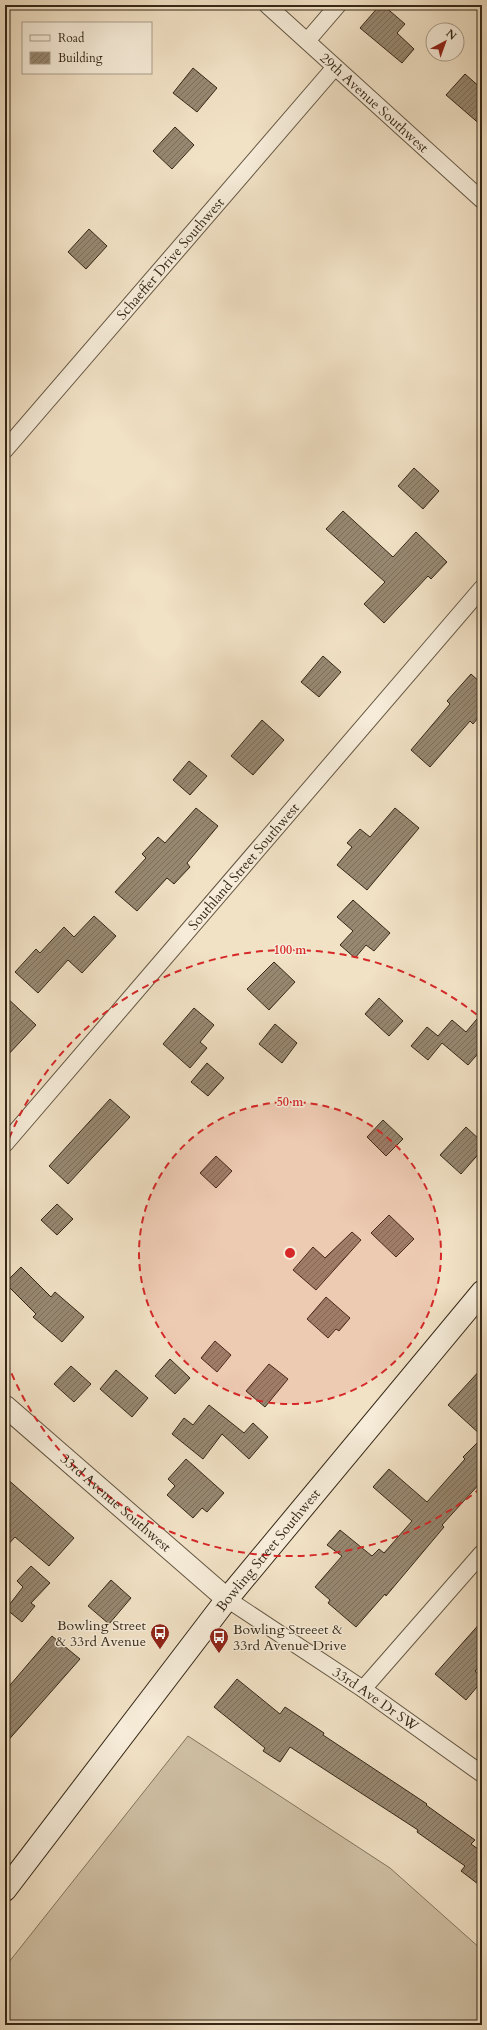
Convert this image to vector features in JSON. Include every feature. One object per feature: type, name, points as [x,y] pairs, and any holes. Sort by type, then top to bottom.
[{"type":"main road","name":"Bowling Street Southwest","points":[[5,1890],[227,1599],[482,1292]]},
{"type":"street","name":"29th Avenue Southwest","points":[[267,5],[482,200]]},
{"type":"street","points":[[307,41],[338,5]]},
{"type":"street","name":"Schaeffer Drive Southwest","points":[[5,450],[335,67]]},
{"type":"street","name":"Southland Street Southwest","points":[[5,1144],[482,588]]},
{"type":"street","name":"33rd Avenue Southwest","points":[[5,1406],[227,1599]]},
{"type":"street","points":[[363,1689],[482,1553]]},
{"type":"street","name":"33rd Ave Dr SW","points":[[227,1599],[363,1689],[482,1774]]},
{"type":"shaded area","points":[[188,1736],[390,1868],[482,1950],[482,2025],[5,2025],[5,1967]]},
{"type":"building","points":[[380,5],[383,5],[405,24],[397,33],[414,49],[402,63],[360,28]]},
{"type":"building","points":[[193,68],[217,88],[197,112],[173,93]]},
{"type":"building","points":[[465,74],[482,89],[482,126],[446,95]]},
{"type":"building","points":[[175,127],[194,145],[172,169],[153,151]]},
{"type":"building","points":[[89,229],[107,246],[86,269],[68,252]]},
{"type":"building","points":[[414,468],[439,491],[423,509],[398,486]]},
{"type":"building","points":[[343,511],[393,557],[416,532],[447,562],[431,579],[428,576],[384,623],[364,604],[385,582],[326,529]]},
{"type":"building","points":[[323,656],[341,672],[319,697],[301,682]]},
{"type":"building","points":[[471,674],[482,684],[482,713],[473,724],[470,721],[430,767],[411,750],[450,704],[447,701]]},
{"type":"building","points":[[262,720],[284,740],[253,775],[231,756]]},
{"type":"building","points":[[189,761],[207,776],[190,795],[173,780]]},
{"type":"building","points":[[196,808],[218,826],[187,863],[190,867],[174,884],[167,878],[137,911],[115,892],[146,858],[142,854],[158,837],[165,843]]},
{"type":"building","points":[[395,808],[419,828],[367,890],[337,865],[352,847],[347,843],[360,829],[370,837]]},
{"type":"building","points":[[353,900],[390,933],[374,951],[366,945],[355,958],[340,945],[353,931],[337,917]]},
{"type":"building","points":[[94,916],[116,936],[82,973],[68,960],[38,993],[15,972],[36,949],[40,953],[64,927],[74,937]]},
{"type":"building","points":[[274,962],[295,982],[269,1010],[247,989]]},
{"type":"building","points":[[5,996],[36,1025],[5,1058]]},
{"type":"building","points":[[379,998],[403,1021],[389,1036],[365,1014]]},
{"type":"building","points":[[194,1008],[214,1025],[200,1042],[207,1048],[190,1068],[163,1044]]},
{"type":"building","points":[[482,1013],[482,1049],[468,1065],[442,1043],[428,1060],[411,1046],[427,1027],[438,1036],[452,1020],[466,1032]]},
{"type":"building","points":[[275,1024],[297,1043],[282,1063],[259,1044]]},
{"type":"building","points":[[207,1063],[224,1078],[208,1096],[191,1082]]},
{"type":"building","points":[[110,1099],[130,1117],[68,1184],[49,1166]]},
{"type":"building","points":[[383,1120],[403,1139],[386,1156],[367,1137]]},
{"type":"building","points":[[466,1127],[482,1142],[482,1150],[461,1174],[440,1155]]},
{"type":"building","points":[[216,1156],[232,1171],[216,1188],[200,1173]]},
{"type":"building","points":[[57,1204],[73,1219],[57,1235],[41,1220]]},
{"type":"building","points":[[389,1215],[414,1239],[396,1257],[371,1233]]},
{"type":"building","points":[[352,1232],[361,1240],[316,1290],[293,1270],[313,1247],[325,1258]]},
{"type":"building","points":[[21,1267],[51,1297],[55,1292],[84,1317],[62,1342],[33,1317],[36,1314],[5,1283]]},
{"type":"building","points":[[326,1297],[350,1318],[339,1331],[336,1329],[328,1338],[307,1319]]},
{"type":"building","points":[[215,1341],[231,1355],[217,1372],[201,1358]]},
{"type":"building","points":[[170,1359],[190,1378],[175,1394],[155,1376]]},
{"type":"building","points":[[269,1364],[288,1379],[265,1407],[246,1391]]},
{"type":"building","points":[[71,1366],[91,1384],[74,1402],[54,1384]]},
{"type":"building","points":[[482,1368],[482,1436],[448,1405]]},
{"type":"building","points":[[116,1370],[148,1398],[132,1417],[100,1389]]},
{"type":"building","points":[[209,1405],[244,1433],[253,1423],[268,1437],[249,1459],[222,1434],[203,1459],[172,1434],[184,1418],[193,1425]]},
{"type":"building","points":[[482,1438],[482,1481],[442,1525],[444,1527],[386,1596],[385,1594],[356,1627],[328,1603],[330,1600],[315,1587],[342,1556],[327,1545],[340,1530],[372,1556],[379,1549],[384,1553],[412,1521],[373,1487],[389,1469],[427,1502],[465,1459],[463,1457]]},
{"type":"building","points":[[186,1459],[224,1493],[207,1512],[202,1508],[193,1518],[167,1495],[175,1486],[168,1479]]},
{"type":"building","points":[[5,1477],[74,1538],[49,1566],[15,1537],[5,1548]]},
{"type":"building","points":[[31,1566],[50,1583],[31,1603],[35,1606],[22,1622],[6,1609],[23,1587],[17,1581]]},
{"type":"building","points":[[111,1580],[131,1598],[109,1624],[88,1606]]},
{"type":"building","points":[[482,1621],[482,1663],[475,1671],[482,1677],[482,1681],[466,1700],[435,1674]]},
{"type":"building","points":[[52,1636],[80,1659],[5,1744],[5,1691]]},
{"type":"building","points":[[237,1679],[280,1714],[285,1707],[324,1733],[323,1735],[427,1804],[426,1805],[475,1840],[471,1844],[478,1849],[482,1845],[482,1887],[461,1871],[465,1866],[417,1832],[418,1830],[290,1747],[280,1762],[263,1751],[265,1748],[214,1707]]},
{"type":"place","name":"Bowling Street & 33rd Avenue","points":[[160,1650]]},
{"type":"place","name":"Bowling Streeet & 33rd Avenue Drive","points":[[219,1654]]}]
